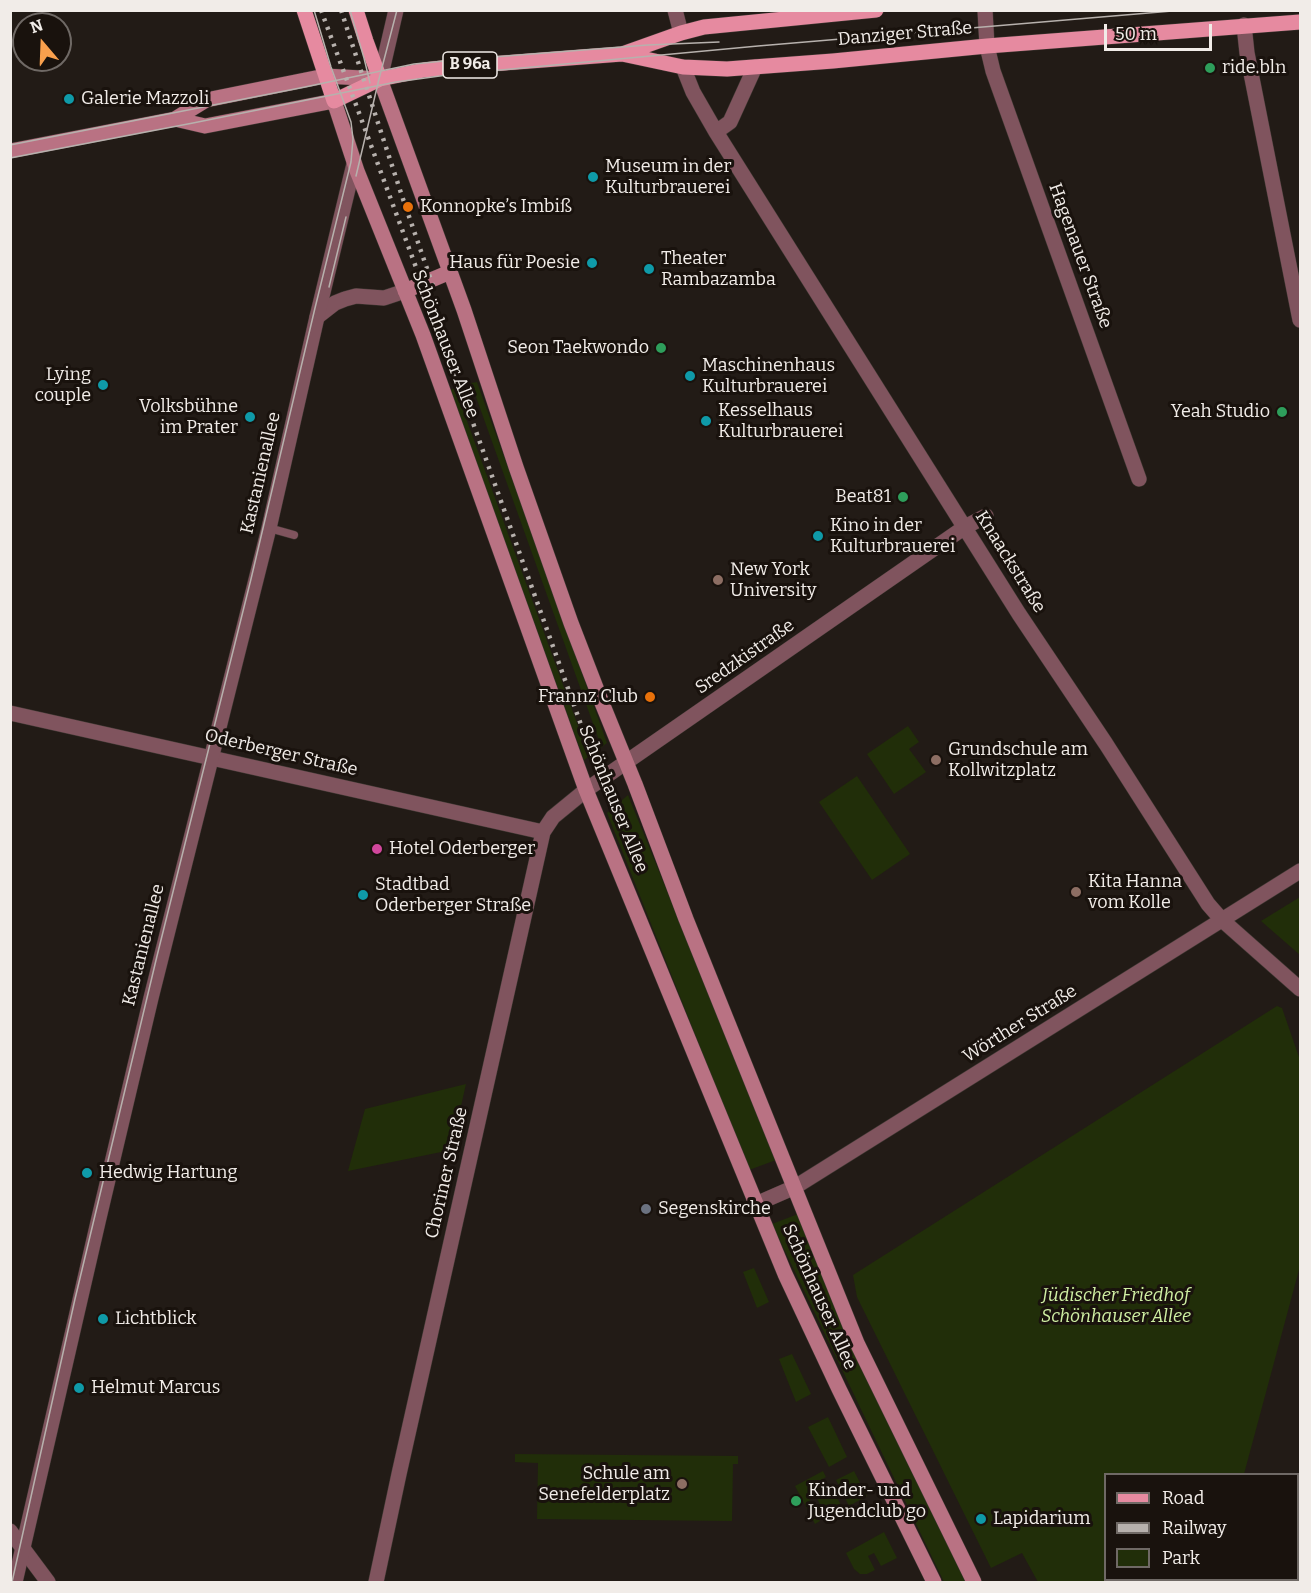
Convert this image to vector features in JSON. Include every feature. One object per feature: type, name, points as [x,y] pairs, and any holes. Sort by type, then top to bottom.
[{"type":"main road","name":"Schönhauser Allee","points":[[304,10],[354,164],[423,335],[586,790],[806,1320],[934,1582]]},
{"type":"main road","name":"Schönhauser Allee","points":[[356,10],[450,272],[571,623],[686,919],[857,1343],[974,1582]]},
{"type":"main road","name":"Danziger Straße","points":[[334,101],[380,79],[424,70],[622,54],[704,27],[876,10]]},
{"type":"main road","name":"Danziger Straße","points":[[622,54],[683,67],[714,69],[1300,22]]},
{"type":"main road","points":[[10,151],[175,119],[206,100],[325,76],[380,79]]},
{"type":"main road","points":[[175,119],[206,126],[334,101]]},
{"type":"main road","points":[[405,291],[450,272]]},
{"type":"street","points":[[380,79],[396,10]]},
{"type":"street","points":[[675,10],[681,33]]},
{"type":"street","name":"Hagenauer Straße","points":[[985,10],[987,46],[993,71],[1139,479]]},
{"type":"street","points":[[1244,25],[1247,52],[1300,320]]},
{"type":"street","name":"Knaackstraße","points":[[683,67],[693,92],[716,132],[1019,614],[1106,744],[1208,904],[1222,920],[1300,989]]},
{"type":"street","points":[[716,132],[730,122],[755,67]]},
{"type":"street","name":"Kastanienallee","points":[[15,1582],[104,1193],[161,955],[269,528],[316,317],[354,164]]},
{"type":"street","points":[[316,317],[335,303],[345,299],[356,296],[384,298],[405,291]]},
{"type":"street","name":"Sredzkistraße","points":[[586,790],[965,527],[986,516]]},
{"type":"street","name":"Oderberger Straße","points":[[10,712],[543,832]]},
{"type":"street","name":"Choriner Straße","points":[[376,1582],[543,832],[553,817],[586,790]]},
{"type":"street","name":"Wörther Straße","points":[[756,1204],[795,1187],[1300,871]]},
{"type":"street","points":[[10,1531],[48,1582]]},
{"type":"lane","points":[[269,528],[294,535]]},
{"type":"green space","points":[[477,382],[607,743],[584,760],[450,390],[455,388],[586,748],[600,743],[471,383]]},
{"type":"green space","points":[[908,726],[919,742],[909,749],[926,772],[894,794],[867,754]]},
{"type":"green space","points":[[857,776],[910,854],[872,880],[819,802]]},
{"type":"green space","points":[[628,795],[776,1160],[749,1170],[607,813]]},
{"type":"green space","points":[[1300,897],[1300,955],[1261,921]]},
{"type":"green space","name":"Jüdischer Friedhof Schönhauser Allee","points":[[1277,1006],[1282,1008],[1300,1060],[1300,1266],[1244,1473],[1104,1473],[1104,1581],[1215,1582],[1038,1582],[1022,1553],[991,1568],[857,1297],[853,1275]]},
{"type":"green space","points":[[466,1084],[451,1150],[348,1171],[365,1109]]},
{"type":"green space","points":[[798,1214],[844,1330],[966,1582],[944,1582],[772,1224]]},
{"type":"green space","points":[[754,1268],[769,1302],[757,1308],[743,1272]]},
{"type":"green space","points":[[792,1354],[811,1394],[796,1402],[779,1359]]},
{"type":"green space","points":[[828,1417],[847,1457],[829,1467],[808,1427]]},
{"type":"green space","points":[[515,1454],[738,1456],[738,1464],[733,1464],[732,1521],[537,1519],[538,1463],[515,1462]]},
{"type":"green space","points":[[823,1471],[826,1477],[809,1491],[810,1504],[820,1521],[815,1524],[795,1486]]},
{"type":"green space","points":[[854,1471],[867,1496],[849,1506],[836,1480]]},
{"type":"green space","points":[[830,1484],[843,1509],[826,1518],[817,1494],[818,1490]]},
{"type":"green space","points":[[884,1532],[897,1558],[881,1566],[874,1553],[868,1556],[875,1570],[867,1574],[860,1574],[854,1569],[846,1553]]},
{"type":"tram line","points":[[12,1582],[75,1299],[351,162],[353,139],[351,122],[314,10]]},
{"type":"tram line","points":[[350,10],[370,83]]},
{"type":"tram line","points":[[356,176],[397,10]]},
{"type":"tram line","points":[[10,158],[396,82],[447,75],[1184,10]]},
{"type":"tram line","points":[[10,145],[414,64],[648,45],[719,42]]},
{"type":"tram line","points":[[329,287],[346,217]]},
{"type":"railway","points":[[321,10],[458,381],[589,747]]},
{"type":"railway","points":[[341,10],[433,286]]},
{"type":"place","name":"ride.bln","points":[[1210,68]]},
{"type":"place","name":"Galerie Mazzoli","points":[[69,99]]},
{"type":"place","name":"Museum in der Kulturbrauerei","points":[[593,177]]},
{"type":"place","name":"Konnopke’s Imbiß","points":[[408,207]]},
{"type":"place","name":"Haus für Poesie","points":[[592,263]]},
{"type":"place","name":"Theater Rambazamba","points":[[649,269]]},
{"type":"place","name":"Seon Taekwondo","points":[[661,348]]},
{"type":"place","name":"Maschinenhaus Kulturbrauerei","points":[[690,376]]},
{"type":"place","name":"Lying couple","points":[[103,385]]},
{"type":"place","name":"Yeah Studio","points":[[1282,412]]},
{"type":"place","name":"Volksbühne im Prater","points":[[250,417]]},
{"type":"place","name":"Kesselhaus Kulturbrauerei","points":[[706,421]]},
{"type":"place","name":"Beat81","points":[[903,497]]},
{"type":"place","name":"Kino in der Kulturbrauerei","points":[[818,536]]},
{"type":"place","name":"New York University","points":[[718,580]]},
{"type":"place","name":"Frannz Club","points":[[650,697]]},
{"type":"place","name":"Grundschule am Kollwitzplatz","points":[[936,760]]},
{"type":"place","name":"Hotel Oderberger","points":[[377,849]]},
{"type":"place","name":"Kita Hanna vom Kolle","points":[[1076,892]]},
{"type":"place","name":"Stadtbad Oderberger Straße","points":[[363,895]]},
{"type":"place","name":"Hedwig Hartung","points":[[87,1173]]},
{"type":"place","name":"Segenskirche","points":[[646,1209]]},
{"type":"place","name":"Lichtblick","points":[[103,1319]]},
{"type":"place","name":"Helmut Marcus","points":[[79,1388]]},
{"type":"place","name":"Schule am Senefelderplatz","points":[[682,1484]]},
{"type":"place","name":"Kinder- und Jugendclub go","points":[[796,1501]]},
{"type":"place","name":"Lapidarium","points":[[981,1519]]}]
